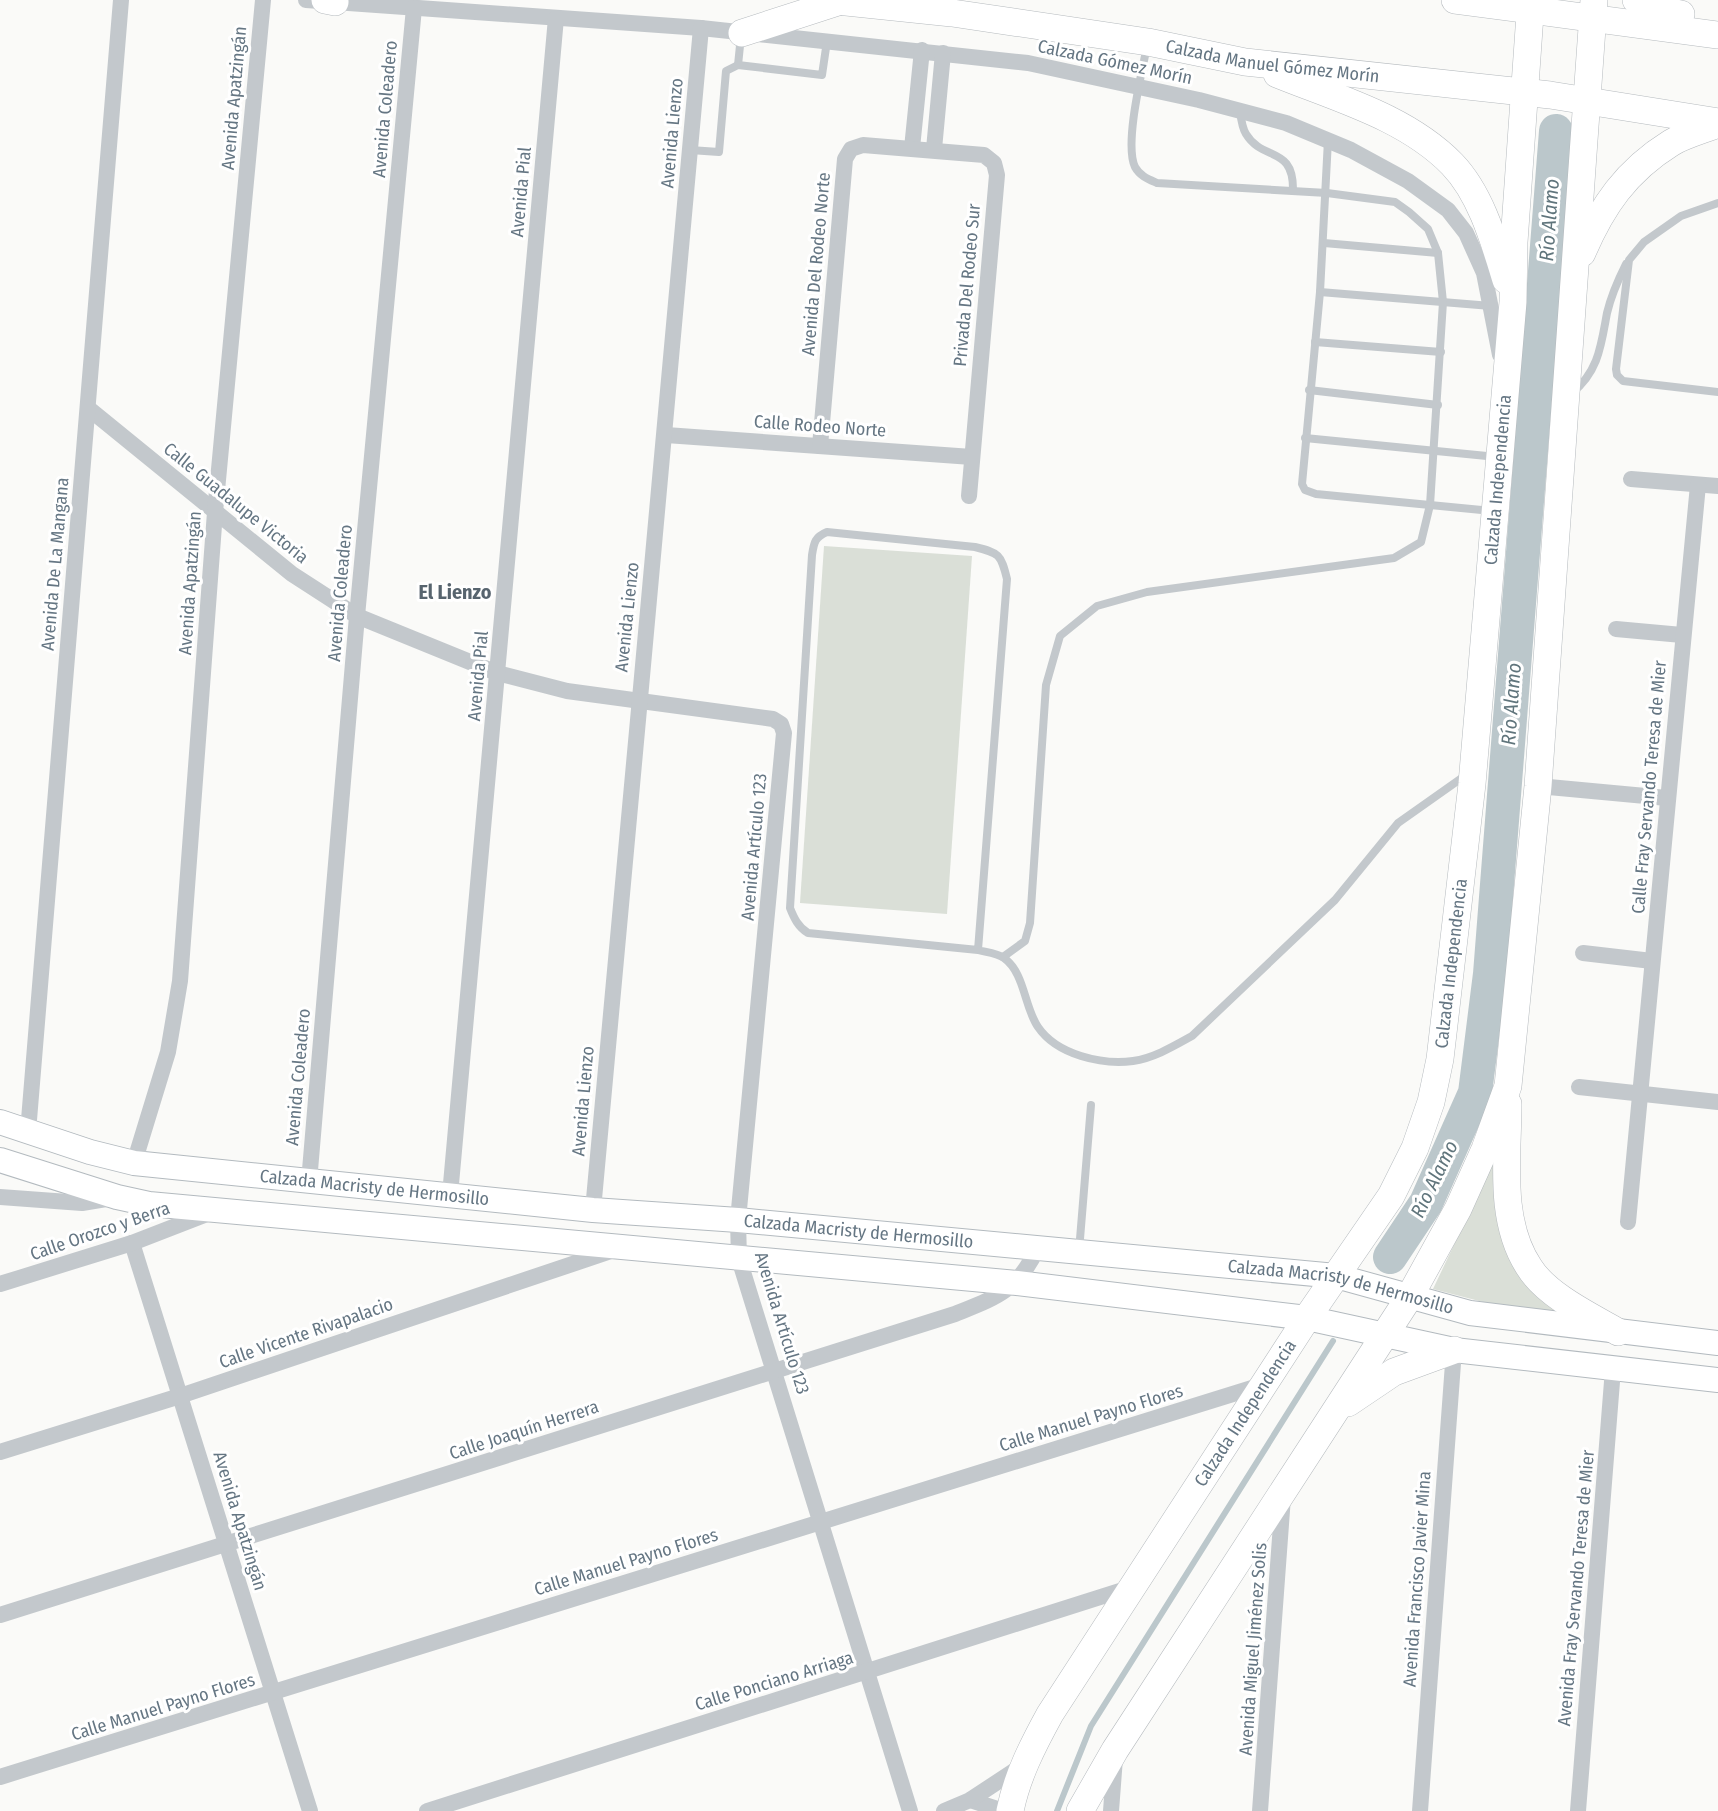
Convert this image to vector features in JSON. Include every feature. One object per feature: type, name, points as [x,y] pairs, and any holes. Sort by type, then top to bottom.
[{"type":"main road","points":[[1455,0],[1593,9],[1718,35]]},
{"type":"main road","points":[[1636,0],[1652,9],[1718,18]]},
{"type":"main road","points":[[742,33],[834,1]]},
{"type":"main road","name":"Calzada Manuel Gómez Morín","points":[[834,1],[952,13],[1148,42],[1245,62],[1524,92],[1718,123]]},
{"type":"main road","name":"Calzada Independencia","points":[[1010,1811],[1025,1764],[1050,1714],[1307,1318],[1391,1196],[1415,1148],[1431,1102],[1440,1059],[1474,770],[1505,393],[1502,304],[1531,5]]},
{"type":"main road","points":[[1593,9],[1538,786],[1508,1086],[1509,1216],[1515,1240],[1530,1269],[1556,1293],[1618,1332]]},
{"type":"main road","points":[[1245,62],[1386,117],[1432,146],[1454,165],[1490,230],[1502,304]]},
{"type":"main road","points":[[1573,274],[1597,217],[1630,174],[1672,142],[1718,123]]},
{"type":"main road","points":[[1080,1811],[1115,1750],[1410,1296],[1458,1209],[1485,1149],[1508,1086]]},
{"type":"main road","name":"Calzada Macristy de Hermosillo","points":[[0,1122],[134,1163],[593,1210],[738,1220],[1336,1276],[1470,1313],[1718,1343]]},
{"type":"main road","name":"Calzada Macristy de Hermosillo","points":[[0,1160],[117,1197],[212,1212],[1017,1283],[1307,1318],[1454,1350],[1718,1380]]},
{"type":"main road","points":[[81,1187],[104,1181],[134,1163]]},
{"type":"main road","points":[[1332,1415],[1394,1372],[1454,1350]]},
{"type":"street","name":"Avenida De La Mangana","points":[[27,1132],[121,0]]},
{"type":"street","name":"Avenida Apatzingán","points":[[134,1163],[168,1052],[180,981],[215,512],[263,0]]},
{"type":"street","name":"Calzada Gómez Morín","points":[[306,0],[701,28],[943,52],[1028,63],[1139,86],[1240,111],[1286,123],[1351,150],[1408,181],[1448,210],[1466,233],[1484,273],[1502,304]]},
{"type":"street","name":"Avenida Coleadero","points":[[309,1182],[357,616],[414,8]]},
{"type":"street","name":"Avenida Pial","points":[[450,1195],[556,18]]},
{"type":"street","name":"Avenida Lienzo","points":[[593,1210],[638,700],[666,435],[701,28]]},
{"type":"street","points":[[912,148],[922,50]]},
{"type":"street","points":[[934,149],[943,52]]},
{"type":"street","name":"Avenida Del Rodeo Norte","points":[[820,446],[845,159],[851,149],[863,145],[912,148]]},
{"type":"street","name":"Privada Del Rodeo Sur","points":[[912,148],[984,155],[994,163],[997,175],[969,496]]},
{"type":"street","name":"Calle Guadalupe Victoria","points":[[88,408],[292,574],[357,616],[497,673],[567,691],[773,719],[781,724]]},
{"type":"street","name":"Calle Rodeo Norte","points":[[666,435],[972,457]]},
{"type":"street","points":[[1631,479],[1718,486]]},
{"type":"street","name":"Calle Fray Servando Teresa de Mier","points":[[1628,1222],[1698,485]]},
{"type":"street","points":[[1616,629],[1682,635]]},
{"type":"street","name":"Avenida Artículo 123","points":[[781,724],[784,733],[738,1220],[739,1258],[776,1370],[910,1811]]},
{"type":"street","points":[[1538,786],[1667,798]]},
{"type":"street","points":[[1583,953],[1652,961]]},
{"type":"street","points":[[1579,1087],[1718,1102]]},
{"type":"street","points":[[0,1197],[82,1203],[117,1197]]},
{"type":"street","name":"Calle Orozco y Berra","points":[[0,1284],[132,1243],[212,1212]]},
{"type":"street","name":"Avenida Apatzingán","points":[[132,1243],[310,1811]]},
{"type":"street","name":"Calle Vicente Rivapalacio","points":[[0,1452],[180,1396],[623,1247]]},
{"type":"street","name":"Calle Joaquín Herrera","points":[[0,1615],[955,1314],[990,1300],[1017,1283],[1036,1248]]},
{"type":"street","name":"Avenida Francisco Javier Mina","points":[[1420,1811],[1454,1350]]},
{"type":"street","name":"Avenida Fray Servando Teresa de Mier","points":[[1578,1811],[1613,1369]]},
{"type":"street","name":"Calle Manuel Payno Flores","points":[[0,1777],[1265,1384]]},
{"type":"street","name":"Avenida Miguel Jiménez Solis","points":[[1260,1811],[1284,1490]]},
{"type":"street","name":"Calle Ponciano Arriaga","points":[[427,1811],[1132,1587]]},
{"type":"street","points":[[1111,1811],[1115,1750]]},
{"type":"street","points":[[944,1811],[970,1800],[1025,1764]]},
{"type":"street","points":[[970,1800],[1004,1811]]},
{"type":"lane","points":[[738,65],[742,33]]},
{"type":"lane","points":[[690,150],[719,152],[726,71],[738,65],[822,75],[827,41]]},
{"type":"lane","points":[[1003,957],[1025,941],[1030,923],[1046,684],[1060,636],[1098,606],[1147,592],[1394,558],[1421,542],[1430,505],[1443,302],[1437,253],[1428,229],[1395,202],[1327,193],[1157,183],[1142,176],[1134,165],[1131,146],[1148,42]]},
{"type":"lane","points":[[1240,111],[1245,133],[1251,141],[1284,158],[1290,167],[1294,176],[1293,191]]},
{"type":"lane","points":[[1328,140],[1320,292],[1301,477],[1305,490],[1316,494],[1495,512]]},
{"type":"lane","points":[[1565,399],[1593,372],[1599,356],[1611,297],[1629,260],[1644,242],[1681,216],[1718,202]]},
{"type":"lane","points":[[1323,243],[1437,253]]},
{"type":"lane","points":[[1629,260],[1617,375],[1623,381],[1718,392]]},
{"type":"lane","points":[[1320,292],[1443,302],[1502,304]]},
{"type":"lane","points":[[1315,342],[1441,352]]},
{"type":"lane","points":[[1309,390],[1438,405]]},
{"type":"lane","points":[[1305,438],[1500,458]]},
{"type":"lane","points":[[978,950],[1007,579],[1002,559],[993,551],[975,547],[827,532],[819,536],[814,544],[812,555],[790,908],[801,929],[807,933],[978,950],[1003,957],[1014,968],[1037,1027],[1055,1044],[1087,1059],[1133,1061],[1168,1050],[1192,1036],[1335,900],[1398,823],[1474,770]]},
{"type":"lane","points":[[781,724],[794,729],[800,735]]},
{"type":"lane","points":[[1079,1251],[1091,1105]]},
{"type":"shaded area","points":[[824,546],[972,556],[947,914],[800,903]]},
{"type":"shaded area","points":[[1499,1150],[1504,1247],[1568,1314],[1483,1302],[1433,1289]]},
{"type":"waterway","name":"Río Alamo","points":[[1390,1257],[1426,1203],[1475,1093],[1490,974],[1556,131]]},
{"type":"waterway","points":[[1057,1811],[1091,1726],[1333,1341]]},
{"type":"district","name":"El Lienzo","points":[[455,592]]}]
